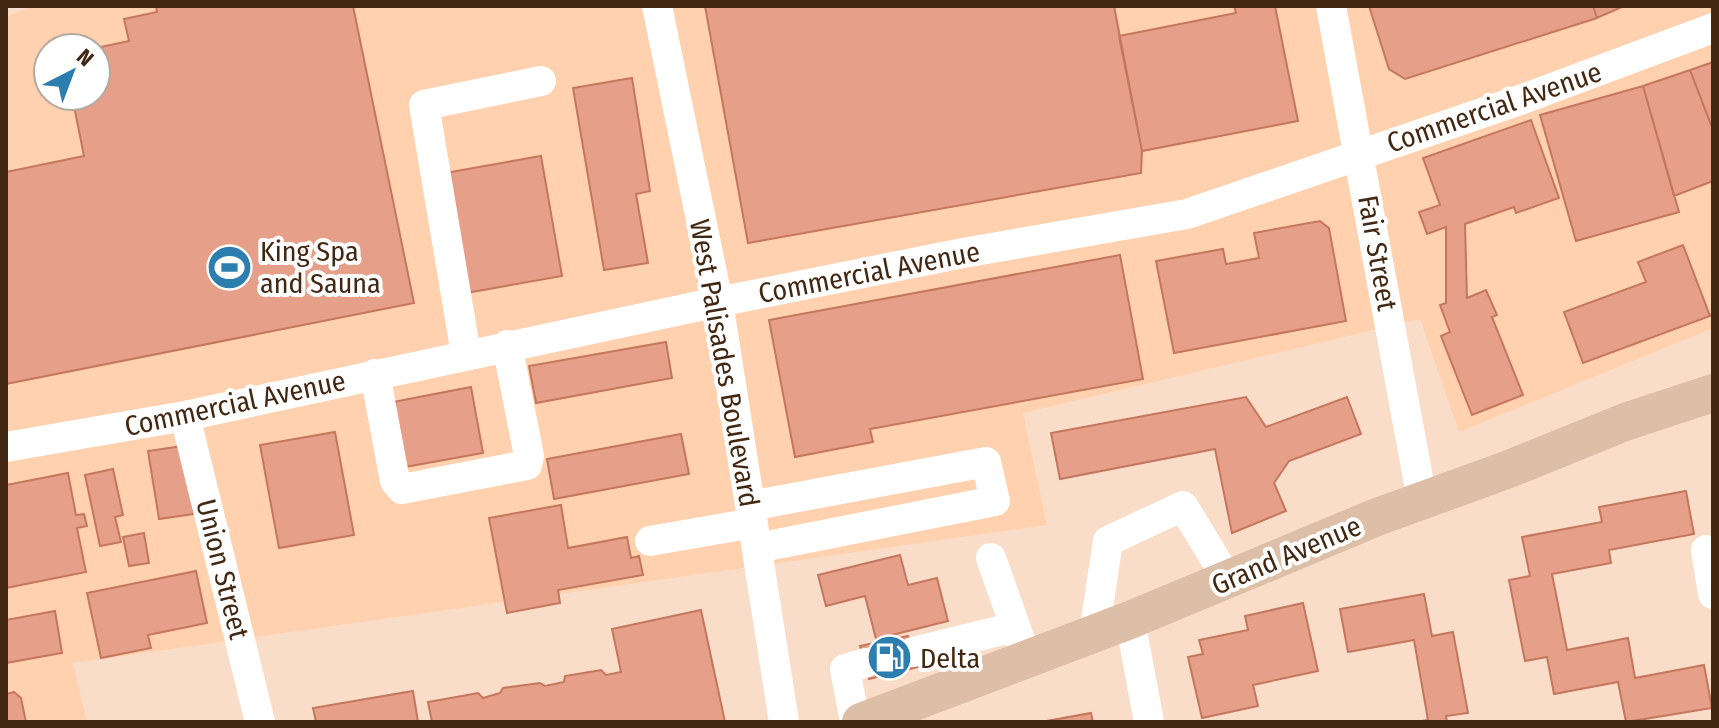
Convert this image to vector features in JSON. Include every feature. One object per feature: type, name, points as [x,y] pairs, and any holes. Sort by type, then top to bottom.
[{"type":"main road","name":"Grand Avenue","points":[[861,722],[1021,643],[1094,634],[1422,500],[1625,422],[1713,393]]},
{"type":"street","name":"West Palisades Boulevard","points":[[657,6],[718,302],[784,722]]},
{"type":"street","name":"Fair Street","points":[[1331,6],[1422,500]]},
{"type":"street","name":"Commercial Avenue","points":[[6,447],[185,416],[507,345],[963,253],[1187,214],[1517,101],[1713,28]]},
{"type":"street","points":[[466,354],[424,105],[541,81]]},
{"type":"street","points":[[375,374],[395,481],[402,489],[527,465],[529,456],[507,345]]},
{"type":"street","name":"Union Street","points":[[185,416],[260,722]]},
{"type":"street","points":[[650,541],[753,526],[995,501],[986,462],[753,526]]},
{"type":"street","points":[[1094,634],[1108,541],[1183,506],[1228,580]]},
{"type":"street","points":[[1706,550],[1713,594]]},
{"type":"street","points":[[913,652],[1021,643],[991,558]]},
{"type":"street","points":[[1130,620],[1149,722]]},
{"type":"street","points":[[855,722],[845,669],[865,663]]},
{"type":"shaded area","points":[[33,6],[1713,6],[1713,328],[1459,432],[1420,319],[1023,413],[1047,525],[73,663],[87,722],[6,722],[6,17]]},
{"type":"building","points":[[156,6],[353,6],[414,303],[6,384],[6,172],[84,156],[75,112],[112,112],[112,45],[129,41],[124,19],[157,12]]},
{"type":"building","points":[[705,6],[1114,6],[1142,151],[1141,173],[748,243]]},
{"type":"building","points":[[1234,6],[1275,6],[1298,121],[1142,151],[1119,36],[1236,13]]},
{"type":"building","points":[[1369,6],[1593,6],[1597,18],[1405,79],[1389,69]]},
{"type":"building","points":[[1593,6],[1624,6],[1597,18]]},
{"type":"building","points":[[1713,62],[1713,130],[1690,70]]},
{"type":"building","points":[[1690,70],[1713,130],[1713,181],[1674,196],[1643,86]]},
{"type":"building","points":[[632,78],[650,191],[636,194],[648,263],[604,270],[573,88]]},
{"type":"building","points":[[1643,86],[1679,212],[1576,241],[1540,115]]},
{"type":"building","points":[[1531,120],[1559,198],[1516,213],[1514,207],[1465,224],[1467,298],[1486,290],[1497,315],[1492,317],[1523,395],[1472,415],[1441,336],[1450,332],[1440,305],[1446,303],[1446,227],[1427,234],[1419,212],[1440,205],[1423,158]]},
{"type":"building","points":[[541,156],[562,276],[466,293],[445,173]]},
{"type":"building","points":[[1320,221],[1329,228],[1346,321],[1174,353],[1156,261],[1223,249],[1226,264],[1259,258],[1254,233]]},
{"type":"building","points":[[1683,245],[1710,316],[1583,363],[1564,312],[1646,282],[1638,262]]},
{"type":"building","points":[[1120,255],[1143,379],[870,429],[873,442],[795,457],[769,320]]},
{"type":"building","points":[[666,342],[672,378],[536,403],[529,366]]},
{"type":"building","points":[[471,387],[483,453],[405,467],[393,402]]},
{"type":"building","points":[[1246,397],[1266,427],[1347,397],[1361,434],[1289,461],[1274,483],[1286,511],[1232,533],[1215,449],[1060,479],[1051,433]]},
{"type":"building","points":[[335,432],[354,535],[279,548],[260,445]]},
{"type":"building","points":[[681,434],[689,474],[554,499],[547,459]]},
{"type":"building","points":[[183,446],[194,514],[159,519],[148,451]]},
{"type":"building","points":[[113,469],[123,515],[115,517],[121,542],[100,546],[85,475]]},
{"type":"building","points":[[68,473],[76,515],[84,514],[87,526],[77,528],[86,572],[6,588],[6,485]]},
{"type":"building","points":[[1686,491],[1694,534],[1609,550],[1611,563],[1552,574],[1567,650],[1628,638],[1635,678],[1704,665],[1712,708],[1626,722],[1618,682],[1554,694],[1547,657],[1525,661],[1509,580],[1530,576],[1522,537],[1602,522],[1599,507]]},
{"type":"building","points":[[561,505],[568,548],[627,537],[631,558],[639,556],[643,575],[558,590],[560,603],[507,613],[489,518]]},
{"type":"building","points":[[144,533],[149,563],[129,566],[123,537]]},
{"type":"building","points":[[900,555],[908,585],[937,578],[948,621],[876,639],[865,596],[826,606],[818,575]]},
{"type":"building","points":[[196,571],[207,623],[148,635],[151,648],[101,658],[87,593]]},
{"type":"building","points":[[1424,594],[1432,636],[1453,632],[1468,713],[1446,716],[1447,722],[1415,722],[1428,720],[1414,640],[1348,652],[1340,609]]},
{"type":"building","points":[[1303,603],[1318,671],[1253,685],[1258,706],[1202,718],[1188,657],[1203,654],[1199,640],[1248,630],[1245,616]]},
{"type":"building","points":[[701,610],[725,722],[432,722],[428,702],[478,693],[483,698],[500,693],[503,688],[540,683],[545,686],[564,682],[565,676],[601,670],[606,675],[621,672],[612,629]]},
{"type":"building","points":[[55,611],[62,653],[6,663],[6,620]]},
{"type":"building","name":"Delta","points":[[908,636],[918,667],[869,679],[860,646]]},
{"type":"building","points":[[413,691],[418,722],[316,722],[313,708]]},
{"type":"building","points":[[14,692],[21,698],[26,722],[6,722],[6,694]]},
{"type":"building","points":[[1091,713],[1093,722],[1041,722]]},
{"type":"tunnel","points":[[865,663],[913,652]]},
{"type":"place","name":"King Spa and Sauna","points":[[229,267]]},
{"type":"place","name":"Delta","points":[[889,658]]}]
